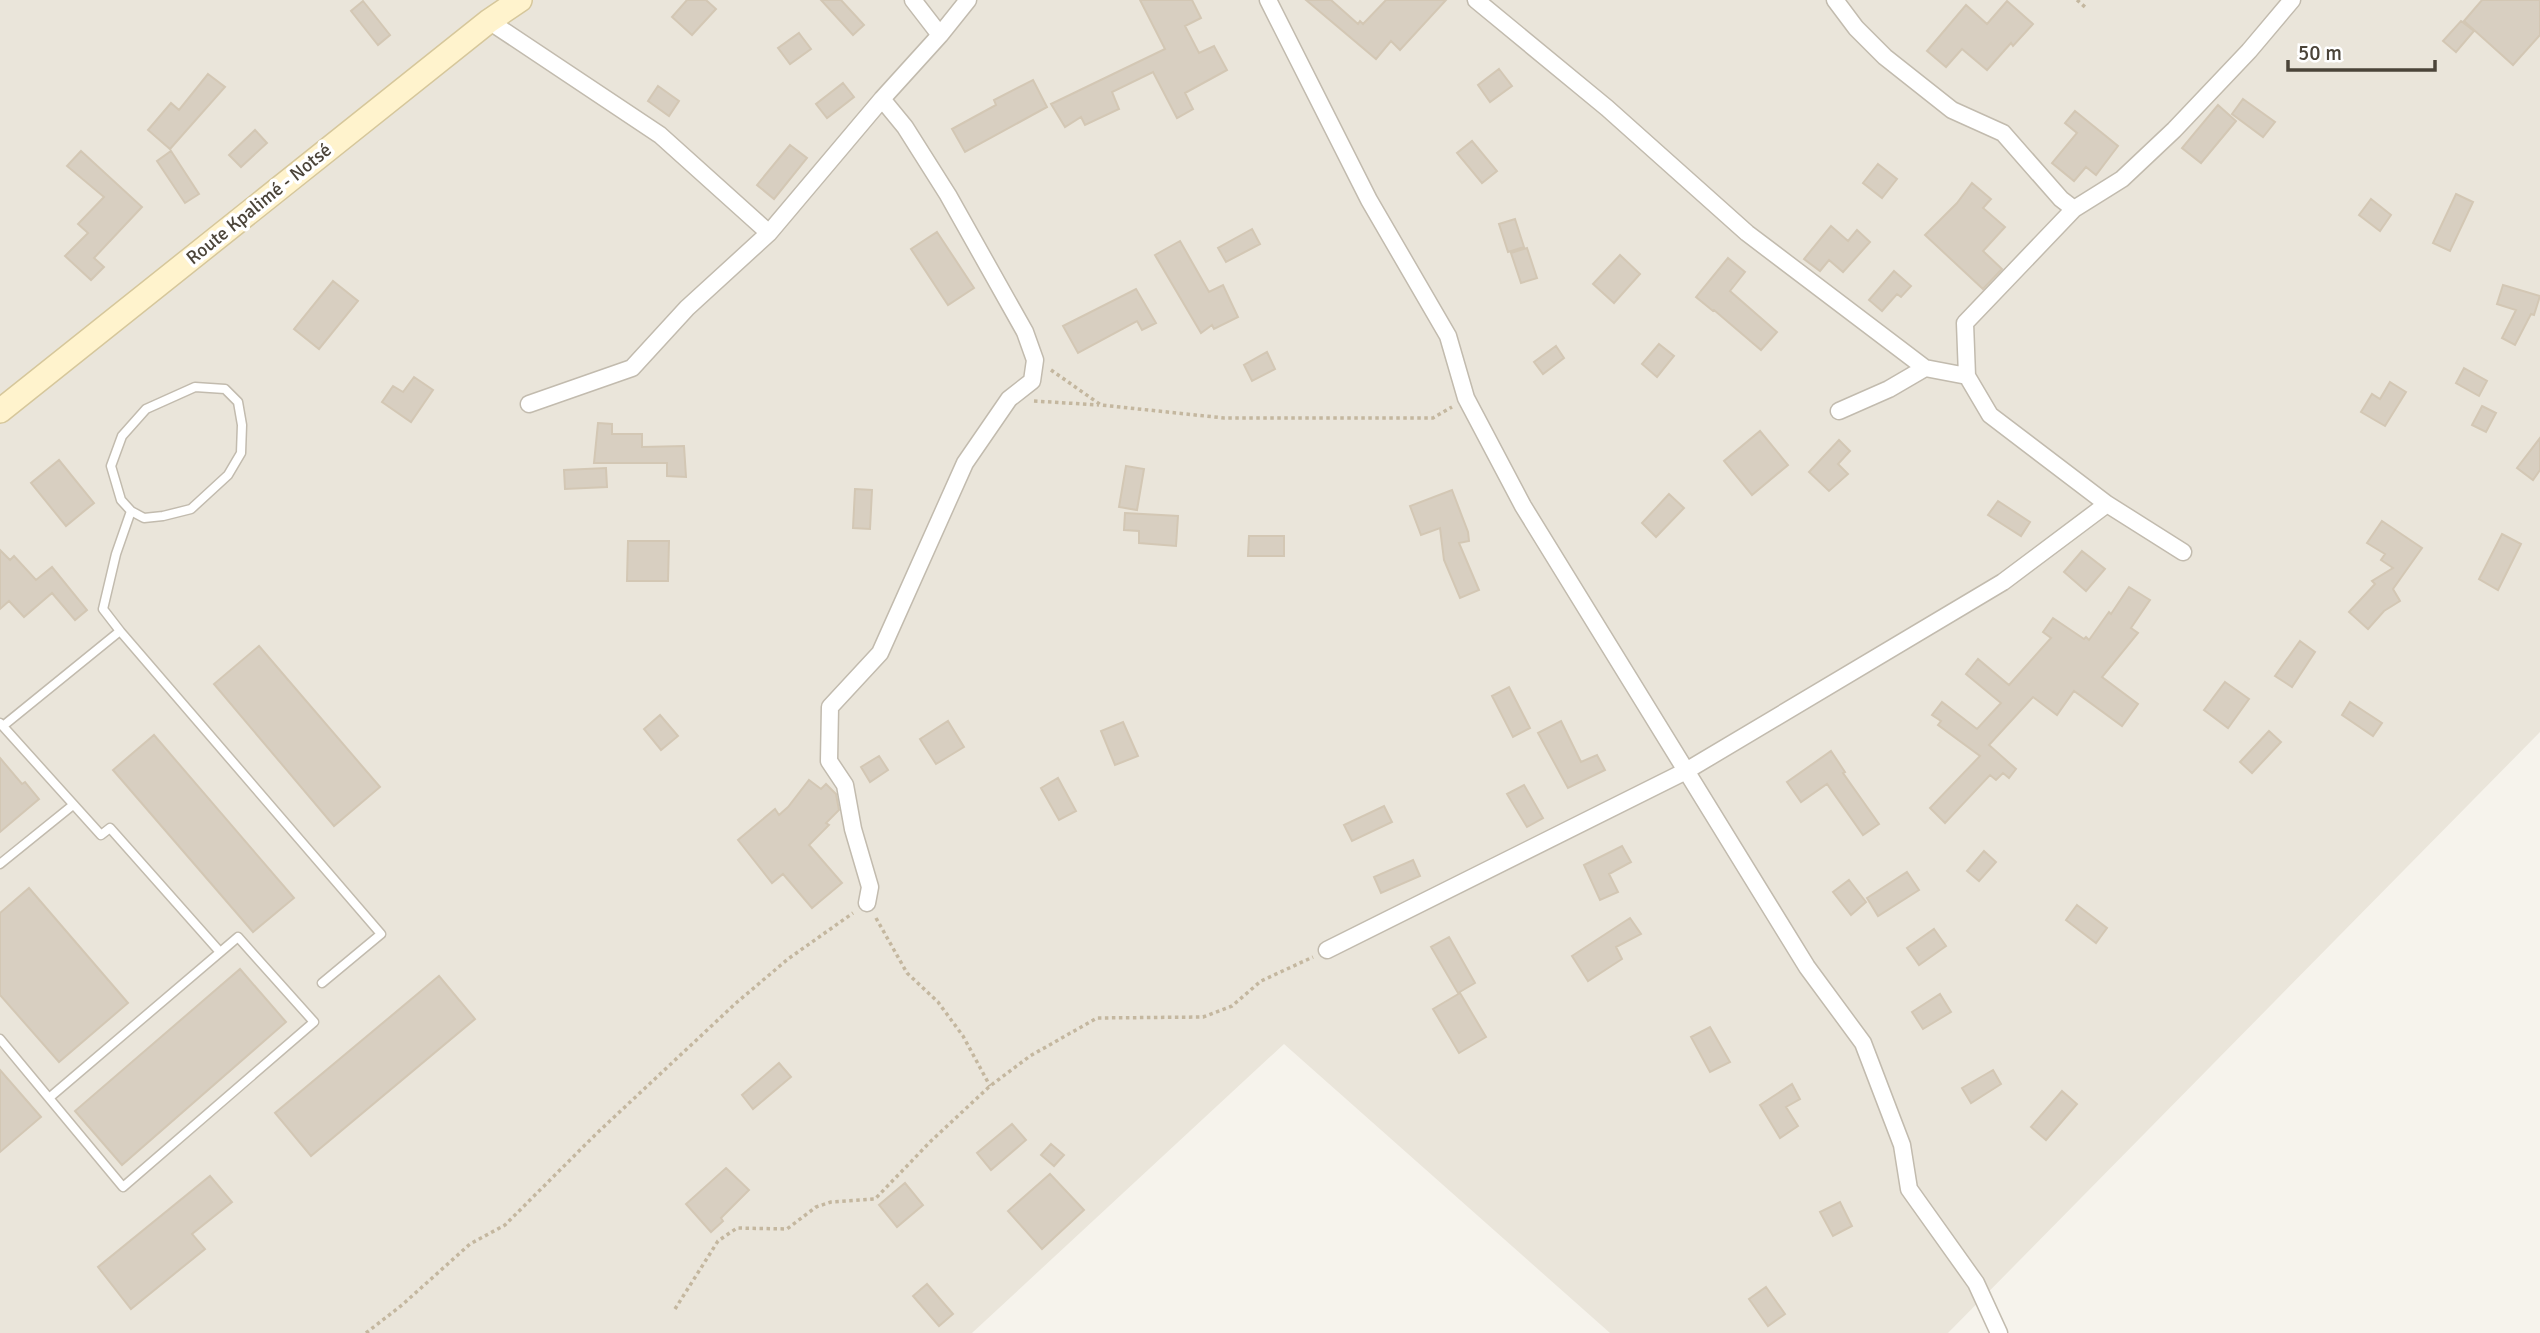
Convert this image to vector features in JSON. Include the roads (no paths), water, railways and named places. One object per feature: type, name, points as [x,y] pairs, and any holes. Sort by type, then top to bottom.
[{"type":"main road","name":"Route Kpalimé - Notsé","points":[[0,411],[489,21],[520,0]]},
{"type":"street","points":[[913,0],[940,35]]},
{"type":"street","points":[[528,404],[632,368],[687,308],[769,233],[968,0]]},
{"type":"street","points":[[1268,0],[1369,201],[1448,336],[1465,398],[1523,506],[1807,967],[1863,1042],[1902,1145],[1909,1189],[1976,1283],[1999,1333]]},
{"type":"street","points":[[1476,0],[1607,108],[1747,233],[1925,368],[1967,376]]},
{"type":"street","points":[[1835,0],[1885,57],[1952,110],[2003,132],[2061,199],[2074,209]]},
{"type":"street","points":[[2183,552],[2107,504],[1990,415],[1967,376],[1965,323],[2074,209],[2122,179],[2174,130],[2249,51],[2292,0]]},
{"type":"street","points":[[489,21],[660,135],[769,233]]},
{"type":"street","points":[[867,903],[870,887],[852,829],[845,785],[829,761],[830,708],[880,653],[965,463],[1009,399],[1032,381],[1035,359],[1025,332],[948,195],[905,127],[882,99]]},
{"type":"street","points":[[1839,411],[1889,390],[1925,368]]},
{"type":"street","points":[[1327,950],[1686,771],[2003,582],[2107,504]]},
{"type":"lane","points":[[195,387],[225,389],[238,402],[242,425],[241,453],[228,475],[191,509],[145,518],[131,512],[121,500],[111,466],[122,436],[146,409],[166,399],[195,387]]},
{"type":"lane","points":[[131,512],[116,554],[103,609],[382,934],[322,983]]},
{"type":"lane","points":[[120,631],[1,725],[101,835],[110,828],[220,952]]},
{"type":"lane","points":[[0,864],[74,805]]},
{"type":"lane","points":[[0,1039],[124,1188],[314,1022],[238,937],[50,1098]]}]
